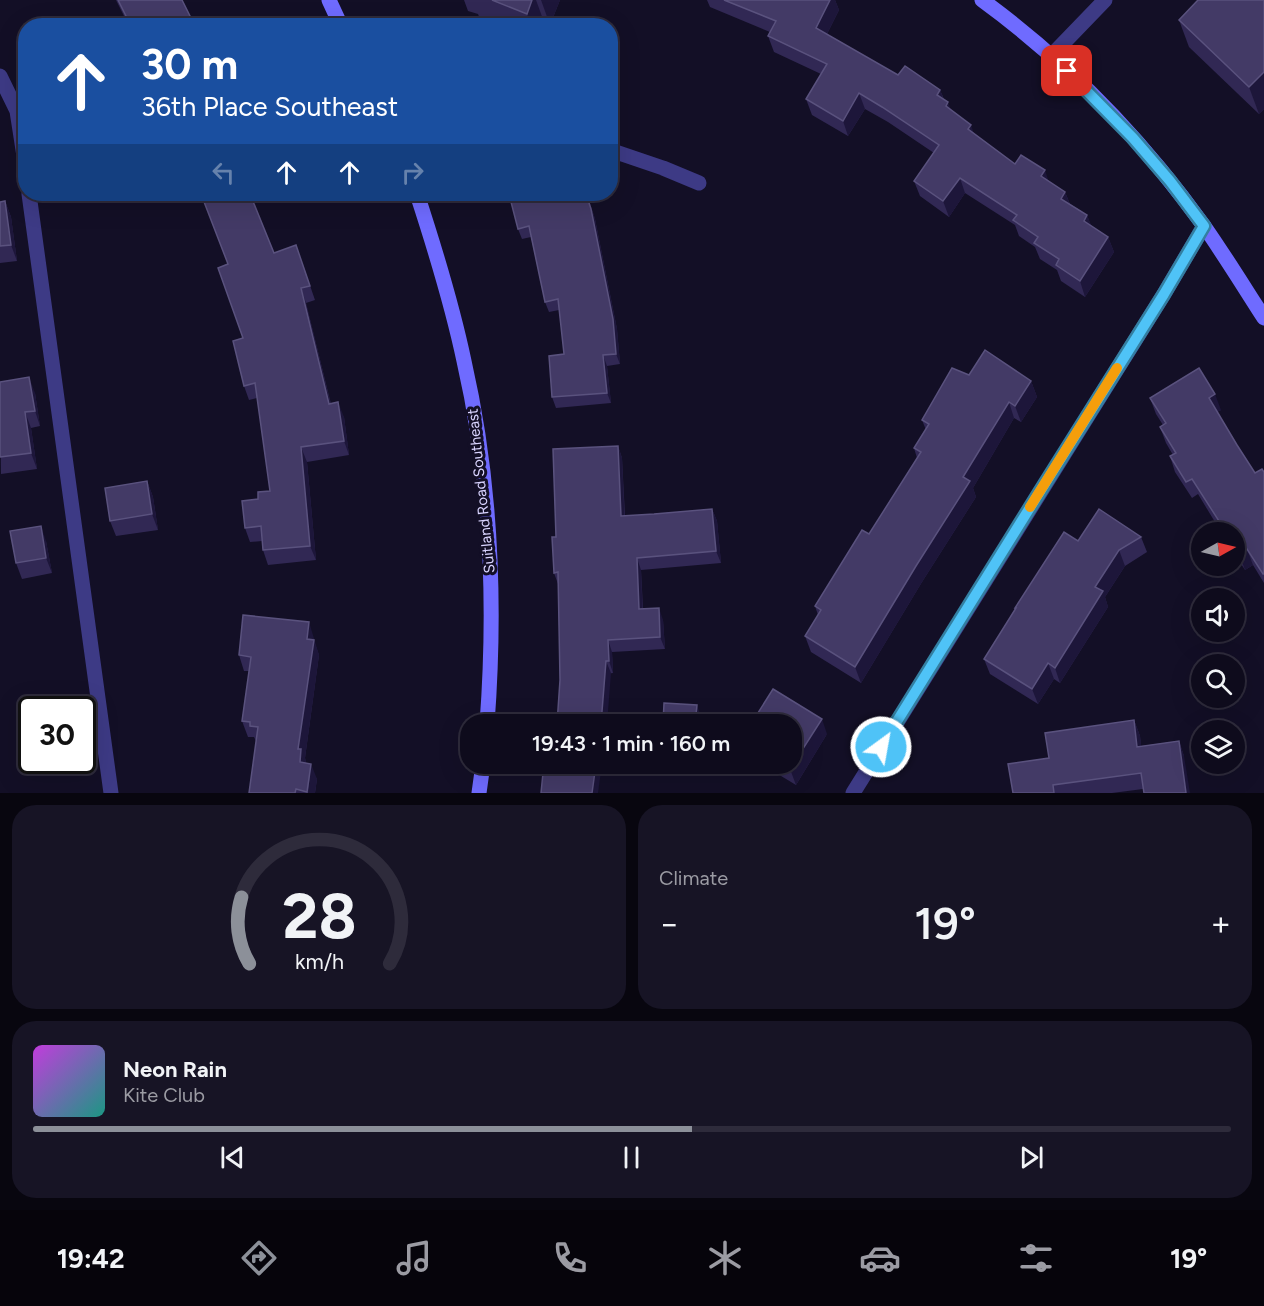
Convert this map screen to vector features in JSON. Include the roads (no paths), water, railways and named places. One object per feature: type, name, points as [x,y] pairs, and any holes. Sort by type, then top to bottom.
[{"type":"main road","points":[[329,0],[337,18]]},
{"type":"main road","points":[[982,0],[1052,56],[1133,138],[1204,226],[1264,318]]},
{"type":"main road","name":"Suitland Road Southeast","points":[[419,201],[437,253],[459,339],[481,457],[492,598],[488,714]]},
{"type":"main road","points":[[479,793],[482,774]]},
{"type":"street","points":[[1052,56],[1105,0]]},
{"type":"street","points":[[0,76],[18,118]]},
{"type":"street","points":[[618,153],[699,183]]},
{"type":"street","points":[[30,201],[111,793]]},
{"type":"street","points":[[853,793],[1204,226]]}]
